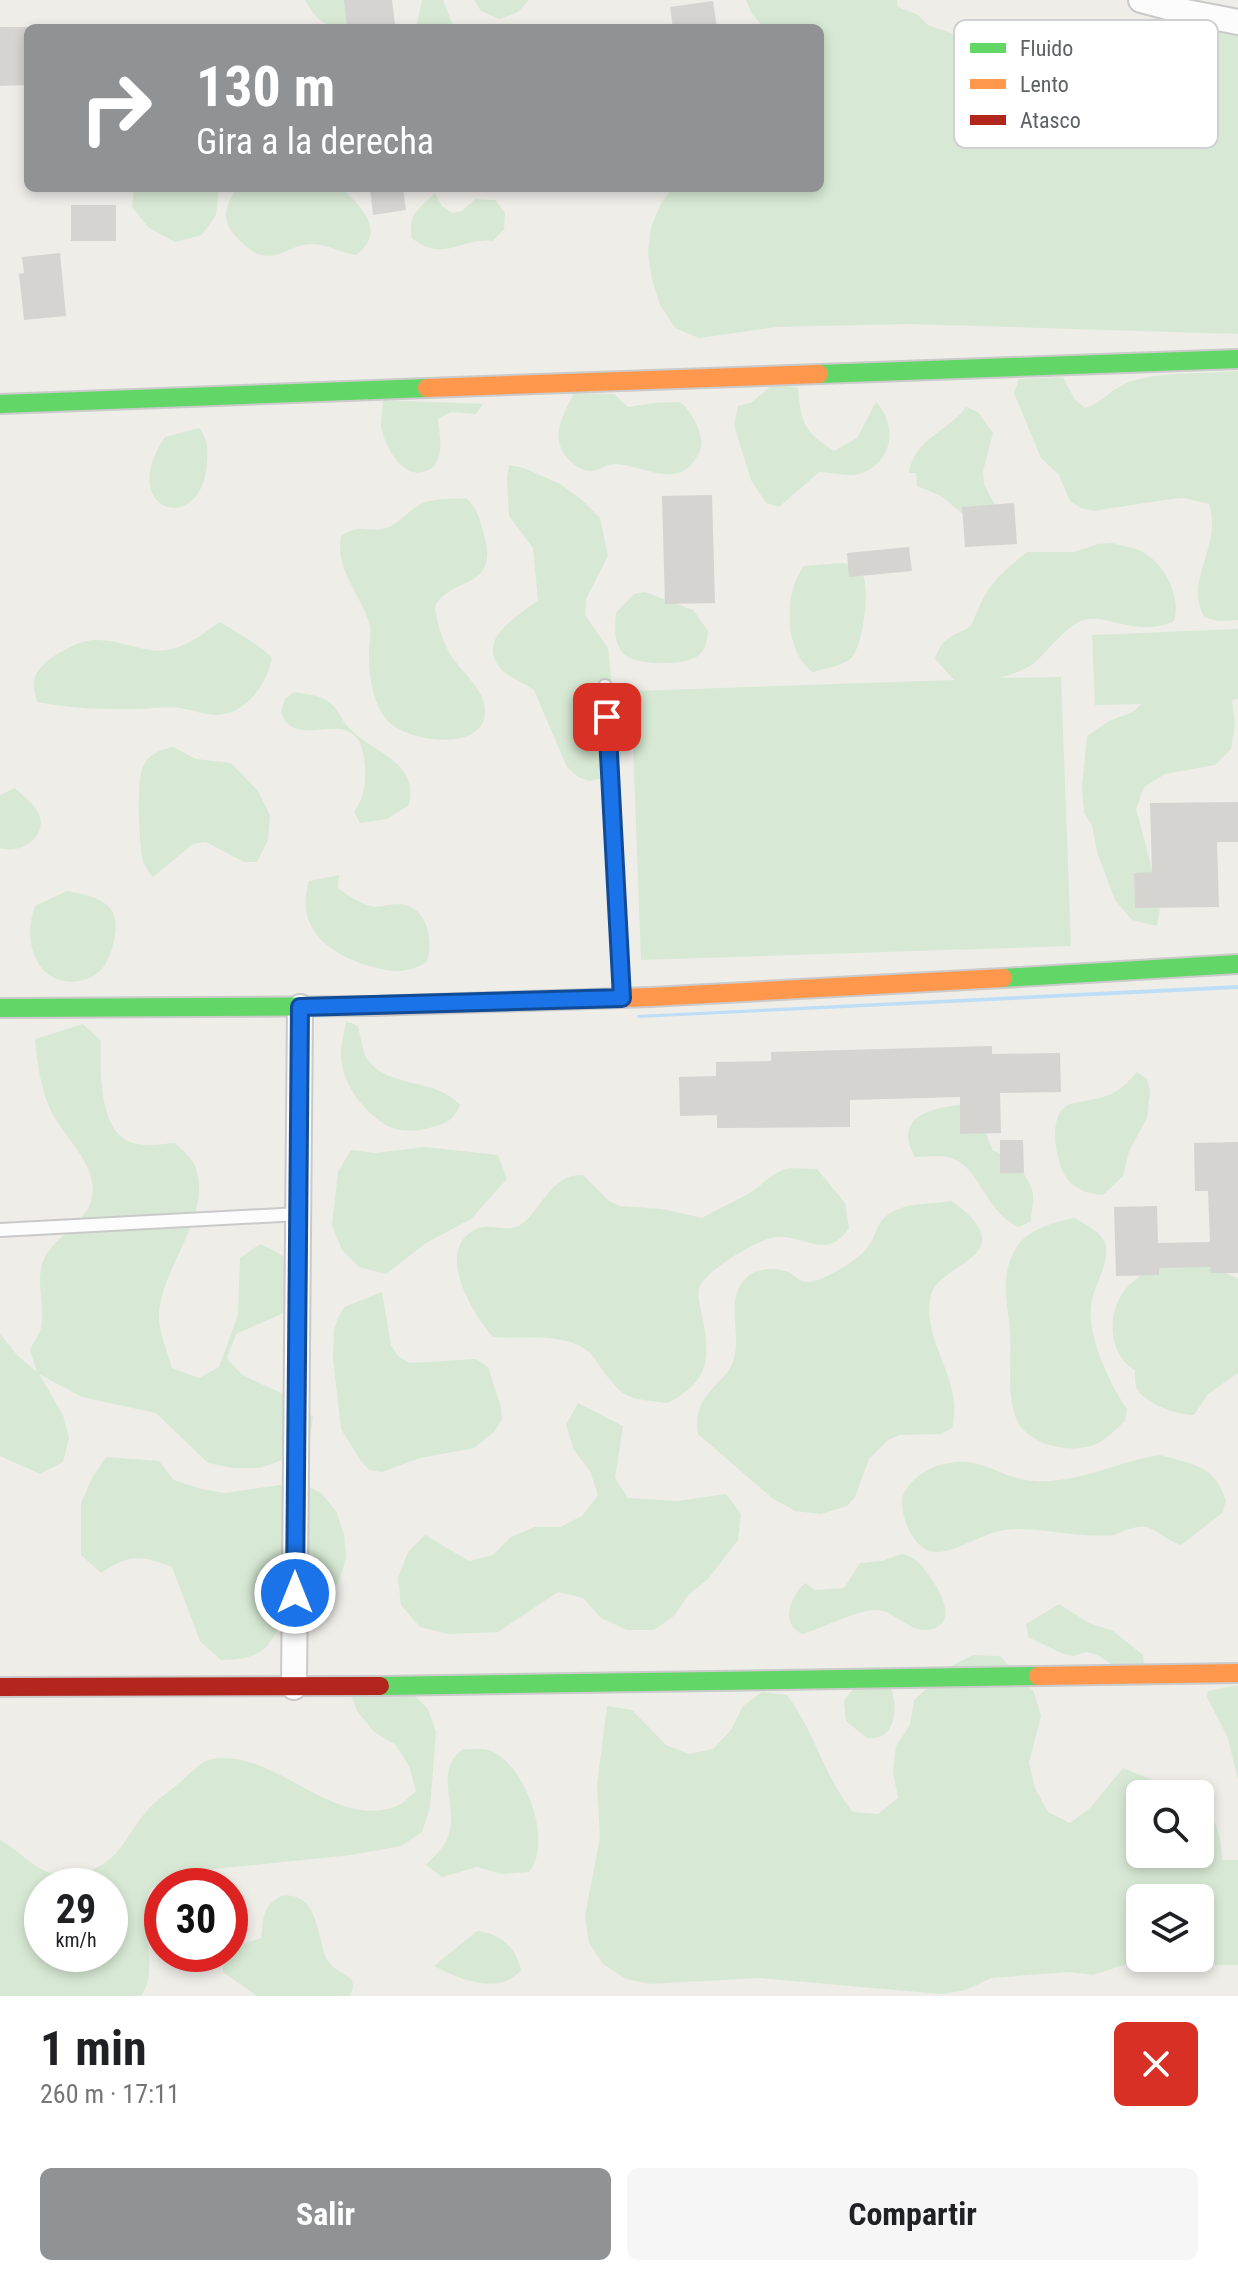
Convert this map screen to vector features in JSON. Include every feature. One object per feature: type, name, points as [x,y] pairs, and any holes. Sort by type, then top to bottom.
[{"type":"street","points":[[1141,0],[1238,22]]},
{"type":"street","points":[[0,404],[1238,359]]},
{"type":"street","points":[[0,1008],[300,1007],[622,998],[897,986],[1238,964]]},
{"type":"street","points":[[294,1687],[300,1007]]},
{"type":"street","points":[[0,1687],[294,1687],[1238,1673]]},
{"type":"lane","points":[[605,686],[622,998]]},
{"type":"lane","points":[[0,1230],[299,1214]]},
{"type":"green space","points":[[305,0],[353,0],[352,24],[327,24],[314,14]]},
{"type":"green space","points":[[422,0],[443,0],[452,24],[417,24]]},
{"type":"green space","points":[[474,0],[529,0],[518,12],[499,19],[481,11]]},
{"type":"green space","points":[[746,0],[897,0],[898,7],[918,15],[928,25],[954,34],[954,148],[1218,148],[1218,32],[1238,27],[1238,334],[907,324],[776,327],[699,338],[675,328],[660,305],[648,253],[651,227],[662,201],[670,192],[824,192],[824,24],[761,24]]},
{"type":"green space","points":[[134,192],[219,192],[216,215],[202,235],[175,242],[149,228],[132,207]]},
{"type":"green space","points":[[234,192],[346,192],[368,220],[370,237],[356,255],[313,244],[270,256],[257,254],[239,240],[229,227],[226,220]]},
{"type":"green space","points":[[435,193],[442,206],[452,213],[462,211],[475,199],[495,200],[505,213],[504,229],[493,241],[471,242],[443,249],[423,245],[412,238],[411,223],[416,212]]},
{"type":"green space","points":[[1238,371],[1238,620],[1217,621],[1204,617],[1198,589],[1211,534],[1209,504],[1184,498],[1094,511],[1081,508],[1070,501],[1059,475],[1041,458],[1014,393],[1019,379],[1063,377],[1075,400],[1085,408],[1123,385],[1142,378]]},
{"type":"green space","points":[[773,384],[798,388],[806,426],[834,451],[857,438],[876,402],[883,411],[889,431],[889,441],[881,460],[857,474],[819,472],[779,507],[766,503],[751,480],[734,425],[738,406],[751,403]]},
{"type":"green space","points":[[574,393],[614,394],[628,407],[680,402],[691,414],[698,429],[701,448],[694,461],[677,473],[657,473],[614,464],[594,471],[579,468],[563,452],[558,435]]},
{"type":"green space","points":[[383,400],[483,404],[476,414],[451,412],[438,419],[439,456],[432,468],[419,473],[403,467],[386,443],[381,426]]},
{"type":"green space","points":[[966,407],[978,412],[993,433],[983,471],[984,484],[995,505],[970,520],[941,496],[917,486],[916,473],[909,473],[917,452]]},
{"type":"green space","points":[[199,428],[207,449],[201,487],[191,501],[178,507],[165,506],[155,498],[150,483],[152,462],[165,437]]},
{"type":"green space","points":[[509,465],[524,468],[560,484],[600,518],[608,556],[586,599],[585,615],[608,648],[613,698],[625,735],[620,761],[603,778],[590,781],[578,777],[567,767],[534,690],[512,678],[494,658],[493,648],[502,630],[538,600],[533,548],[509,516]]},
{"type":"green space","points":[[466,498],[480,521],[487,550],[486,564],[472,580],[442,597],[435,607],[447,649],[477,688],[485,711],[482,724],[473,733],[460,738],[444,740],[412,735],[389,722],[379,707],[370,670],[370,626],[341,559],[341,536],[355,529],[389,527],[426,502]]},
{"type":"green space","points":[[1111,543],[1143,552],[1161,568],[1174,594],[1174,621],[1147,627],[1100,619],[1081,621],[1062,634],[1030,666],[1000,678],[1061,677],[1071,946],[641,960],[631,691],[954,680],[935,659],[941,646],[948,638],[971,626],[992,584],[1015,562],[1027,552],[1074,552]]},
{"type":"green space","points":[[843,563],[860,570],[865,583],[865,606],[858,645],[849,660],[813,672],[803,663],[792,637],[792,591],[804,566]]},
{"type":"green space","points":[[645,592],[693,610],[708,631],[705,647],[699,655],[674,663],[651,663],[631,659],[621,651],[616,635],[616,613],[634,594]]},
{"type":"green space","points":[[220,622],[272,658],[259,689],[248,702],[234,711],[213,715],[175,707],[99,709],[38,702],[34,691],[37,673],[50,659],[70,647],[97,640],[146,649],[172,649]]},
{"type":"green space","points":[[1238,629],[1238,699],[1232,700],[1235,724],[1231,749],[1215,765],[1165,774],[1144,787],[1136,809],[1161,902],[1157,926],[1132,920],[1115,900],[1097,852],[1092,825],[1084,813],[1082,787],[1087,736],[1109,721],[1133,712],[1141,704],[1095,705],[1092,635]]},
{"type":"green space","points":[[294,692],[317,696],[328,702],[348,727],[400,767],[407,777],[409,805],[387,819],[360,823],[354,812],[365,783],[361,745],[354,735],[344,730],[297,729],[287,723],[281,712],[285,699]]},
{"type":"green space","points":[[173,747],[196,759],[231,763],[258,791],[270,815],[268,840],[257,862],[244,862],[206,842],[193,844],[153,877],[143,861],[140,842],[141,774],[151,756]]},
{"type":"green space","points":[[15,788],[38,812],[40,829],[37,836],[24,846],[0,848],[0,795]]},
{"type":"green space","points":[[339,875],[338,888],[362,903],[407,906],[422,916],[429,943],[427,962],[404,971],[382,969],[351,960],[327,945],[310,924],[306,897],[309,881]]},
{"type":"green space","points":[[67,891],[104,902],[112,911],[115,923],[113,946],[105,965],[82,981],[63,981],[46,973],[33,952],[30,937],[35,906]]},
{"type":"green space","points":[[346,1021],[358,1026],[363,1050],[370,1063],[391,1077],[428,1087],[450,1097],[460,1105],[453,1117],[422,1130],[406,1131],[390,1127],[374,1116],[359,1101],[344,1074],[341,1054]]},
{"type":"green space","points":[[83,1024],[101,1041],[103,1095],[117,1133],[137,1144],[175,1143],[195,1166],[199,1184],[198,1202],[162,1296],[159,1314],[172,1368],[199,1378],[219,1367],[238,1315],[240,1258],[260,1244],[288,1260],[302,1280],[309,1302],[236,1334],[227,1358],[242,1375],[292,1398],[313,1417],[309,1444],[288,1458],[260,1468],[233,1468],[208,1463],[156,1413],[82,1397],[39,1374],[63,1415],[69,1438],[63,1462],[40,1474],[0,1456],[0,1334],[18,1356],[37,1372],[30,1350],[41,1328],[42,1263],[54,1245],[87,1211],[93,1189],[87,1166],[55,1119],[48,1103],[40,1076],[35,1039]]},
{"type":"green space","points":[[1137,1072],[1147,1079],[1150,1092],[1147,1118],[1129,1151],[1123,1176],[1103,1195],[1080,1190],[1064,1174],[1057,1154],[1055,1131],[1060,1112],[1070,1104],[1114,1092]]},
{"type":"green space","points":[[960,1105],[980,1118],[993,1151],[1012,1161],[1028,1180],[1033,1194],[1031,1221],[1019,1227],[1008,1221],[991,1203],[971,1172],[954,1159],[915,1157],[908,1133],[917,1118],[936,1109]]},
{"type":"green space","points":[[425,1147],[498,1155],[507,1179],[471,1219],[426,1243],[386,1274],[359,1267],[342,1250],[332,1225],[338,1172],[351,1150],[375,1153]]},
{"type":"green space","points":[[791,1168],[817,1169],[845,1203],[849,1228],[841,1238],[824,1245],[788,1237],[769,1239],[713,1271],[700,1286],[698,1295],[706,1340],[705,1364],[693,1385],[668,1403],[628,1396],[609,1379],[590,1353],[575,1344],[564,1340],[493,1337],[467,1298],[461,1282],[457,1266],[458,1252],[464,1239],[482,1227],[512,1228],[523,1223],[555,1186],[572,1176],[583,1175],[609,1201],[620,1206],[662,1209],[702,1218],[748,1194],[778,1172]]},
{"type":"green space","points":[[951,1201],[974,1221],[981,1234],[981,1245],[976,1253],[936,1285],[931,1295],[931,1329],[953,1393],[952,1428],[941,1434],[900,1435],[888,1440],[869,1459],[855,1497],[847,1506],[821,1514],[795,1511],[772,1498],[698,1434],[700,1407],[732,1365],[736,1344],[735,1304],[740,1285],[751,1274],[766,1269],[783,1270],[806,1282],[824,1278],[863,1253],[880,1222],[889,1214],[909,1206]]},
{"type":"green space","points":[[1075,1218],[1098,1233],[1106,1246],[1105,1261],[1092,1298],[1091,1318],[1101,1360],[1127,1409],[1125,1421],[1104,1440],[1086,1447],[1063,1448],[1029,1435],[1016,1418],[1010,1387],[1006,1279],[1011,1258],[1027,1236],[1042,1227]]},
{"type":"green space","points":[[1165,1260],[1206,1263],[1238,1279],[1238,1373],[1208,1394],[1194,1415],[1166,1409],[1141,1394],[1136,1386],[1135,1370],[1126,1364],[1115,1345],[1113,1323],[1118,1301],[1138,1278]]},
{"type":"green space","points":[[382,1292],[391,1345],[398,1356],[409,1363],[476,1359],[488,1367],[502,1419],[495,1431],[474,1448],[420,1458],[382,1472],[369,1470],[341,1429],[333,1359],[334,1330],[344,1307]]},
{"type":"green space","points":[[578,1403],[623,1426],[615,1478],[628,1498],[677,1501],[726,1494],[741,1514],[738,1540],[708,1579],[688,1595],[675,1615],[654,1630],[627,1630],[601,1618],[583,1598],[558,1592],[498,1632],[448,1634],[420,1627],[401,1605],[398,1578],[408,1552],[425,1535],[469,1561],[493,1555],[511,1537],[535,1527],[560,1527],[582,1516],[598,1495],[590,1471],[574,1450],[566,1425]]},
{"type":"green space","points":[[1160,1455],[1193,1464],[1209,1473],[1226,1501],[1222,1513],[1181,1545],[1144,1527],[1109,1536],[1014,1529],[936,1552],[928,1551],[916,1541],[904,1517],[902,1501],[909,1485],[929,1469],[950,1463],[975,1463],[1020,1479],[1050,1481],[1082,1476]]},
{"type":"green space","points":[[106,1457],[159,1461],[174,1480],[201,1489],[225,1493],[300,1482],[321,1493],[336,1511],[344,1534],[346,1559],[338,1584],[314,1597],[290,1603],[273,1638],[260,1652],[238,1659],[221,1660],[200,1641],[172,1567],[135,1558],[119,1562],[101,1573],[81,1555],[81,1503]]},
{"type":"green space","points":[[901,1554],[918,1562],[941,1595],[945,1617],[937,1627],[920,1630],[890,1614],[873,1610],[802,1634],[791,1623],[792,1602],[805,1583],[815,1590],[844,1588],[860,1563],[882,1561]]},
{"type":"green space","points":[[1059,1604],[1089,1623],[1113,1631],[1143,1655],[1144,1668],[1121,1671],[1098,1655],[1061,1653],[1028,1637],[1026,1624]]},
{"type":"green space","points":[[973,1655],[1000,1656],[1034,1692],[1041,1716],[1029,1763],[1035,1788],[1048,1812],[1070,1823],[1090,1808],[1123,1768],[1152,1780],[1126,1780],[1126,1868],[1214,1868],[1214,1822],[1222,1860],[1238,1860],[1238,1965],[1214,1965],[1214,1884],[1126,1884],[1126,1964],[1093,1975],[1068,1972],[991,1978],[966,1990],[941,1994],[758,1978],[651,1984],[626,1979],[603,1964],[589,1943],[585,1916],[600,1837],[597,1785],[607,1706],[632,1710],[666,1745],[689,1754],[713,1749],[731,1730],[743,1706],[762,1692],[787,1695],[853,1812],[878,1814],[898,1798],[893,1772],[896,1746],[910,1725],[914,1700],[951,1666]]},
{"type":"green space","points":[[1238,1685],[1238,1780],[1228,1738],[1207,1697],[1208,1691]]},
{"type":"green space","points":[[855,1686],[891,1689],[894,1715],[884,1735],[867,1738],[846,1721],[844,1701]]},
{"type":"green space","points":[[349,1688],[411,1692],[428,1709],[436,1732],[430,1808],[422,1832],[401,1846],[351,1855],[223,1868],[144,1868],[144,1972],[149,1972],[149,1977],[141,1996],[0,1996],[0,1840],[39,1868],[24,1868],[24,1972],[128,1972],[128,1868],[95,1868],[117,1852],[153,1804],[208,1760],[235,1759],[258,1765],[350,1808],[373,1811],[397,1806],[416,1791],[409,1766],[396,1745],[374,1732],[357,1711]]},
{"type":"green space","points":[[463,1749],[489,1750],[514,1770],[524,1786],[537,1824],[536,1859],[529,1872],[502,1874],[477,1867],[442,1877],[426,1865],[443,1847],[449,1834],[449,1767]]},
{"type":"green space","points":[[281,1896],[294,1896],[304,1901],[315,1919],[328,1961],[352,1980],[350,1996],[257,1996],[223,1972],[248,1972],[248,1943],[261,1938],[263,1919]]},
{"type":"green space","points":[[477,1931],[493,1935],[506,1943],[515,1954],[521,1970],[512,1978],[491,1984],[468,1980],[434,1966]]},
{"type":"water","points":[[1238,985],[1238,989],[638,1018],[637,1015]]},
{"type":"building","points":[[344,0],[392,0],[395,24],[347,24]]},
{"type":"building","points":[[713,1],[716,24],[672,24],[670,7]]},
{"type":"building","points":[[0,27],[24,27],[24,85],[0,86]]},
{"type":"building","points":[[370,192],[404,192],[406,210],[373,215]]},
{"type":"building","points":[[71,205],[116,205],[116,241],[71,241]]},
{"type":"building","points":[[60,253],[66,316],[24,320],[19,274],[24,273],[22,257]]},
{"type":"building","points":[[712,495],[715,603],[665,604],[662,496]]},
{"type":"building","points":[[1014,503],[1017,544],[965,547],[962,507]]},
{"type":"building","points":[[909,547],[912,571],[849,577],[847,553]]},
{"type":"building","points":[[1238,802],[1238,842],[1217,842],[1219,907],[1135,908],[1134,873],[1152,872],[1150,803]]},
{"type":"building","points":[[992,1046],[992,1054],[1060,1053],[1061,1092],[1000,1093],[1001,1133],[960,1134],[960,1097],[850,1100],[850,1127],[717,1128],[717,1115],[680,1116],[679,1077],[716,1076],[716,1062],[771,1061],[771,1052]]},
{"type":"building","points":[[1000,1140],[1023,1140],[1024,1173],[1000,1173]]},
{"type":"building","points":[[1238,1142],[1238,1273],[1211,1273],[1210,1267],[1159,1268],[1159,1275],[1116,1276],[1114,1207],[1157,1206],[1158,1243],[1210,1242],[1208,1191],[1195,1191],[1194,1143]]},
{"type":"traffic: fast","points":[[819,374],[1238,359]]},
{"type":"traffic: fast","points":[[0,404],[427,388]]},
{"type":"traffic: fast","points":[[1003,978],[1238,964]]},
{"type":"traffic: fast","points":[[0,1008],[373,1006]]},
{"type":"traffic: fast","points":[[380,1686],[1038,1676]]},
{"type":"traffic: slow","points":[[427,388],[819,374]]},
{"type":"traffic: slow","points":[[373,1006],[651,997],[1003,978]]},
{"type":"traffic: slow","points":[[1038,1676],[1238,1673]]},
{"type":"traffic: jam","points":[[0,1687],[380,1686]]},
{"type":"route","points":[[295,1593],[300,1007],[622,998],[607,717]]}]
